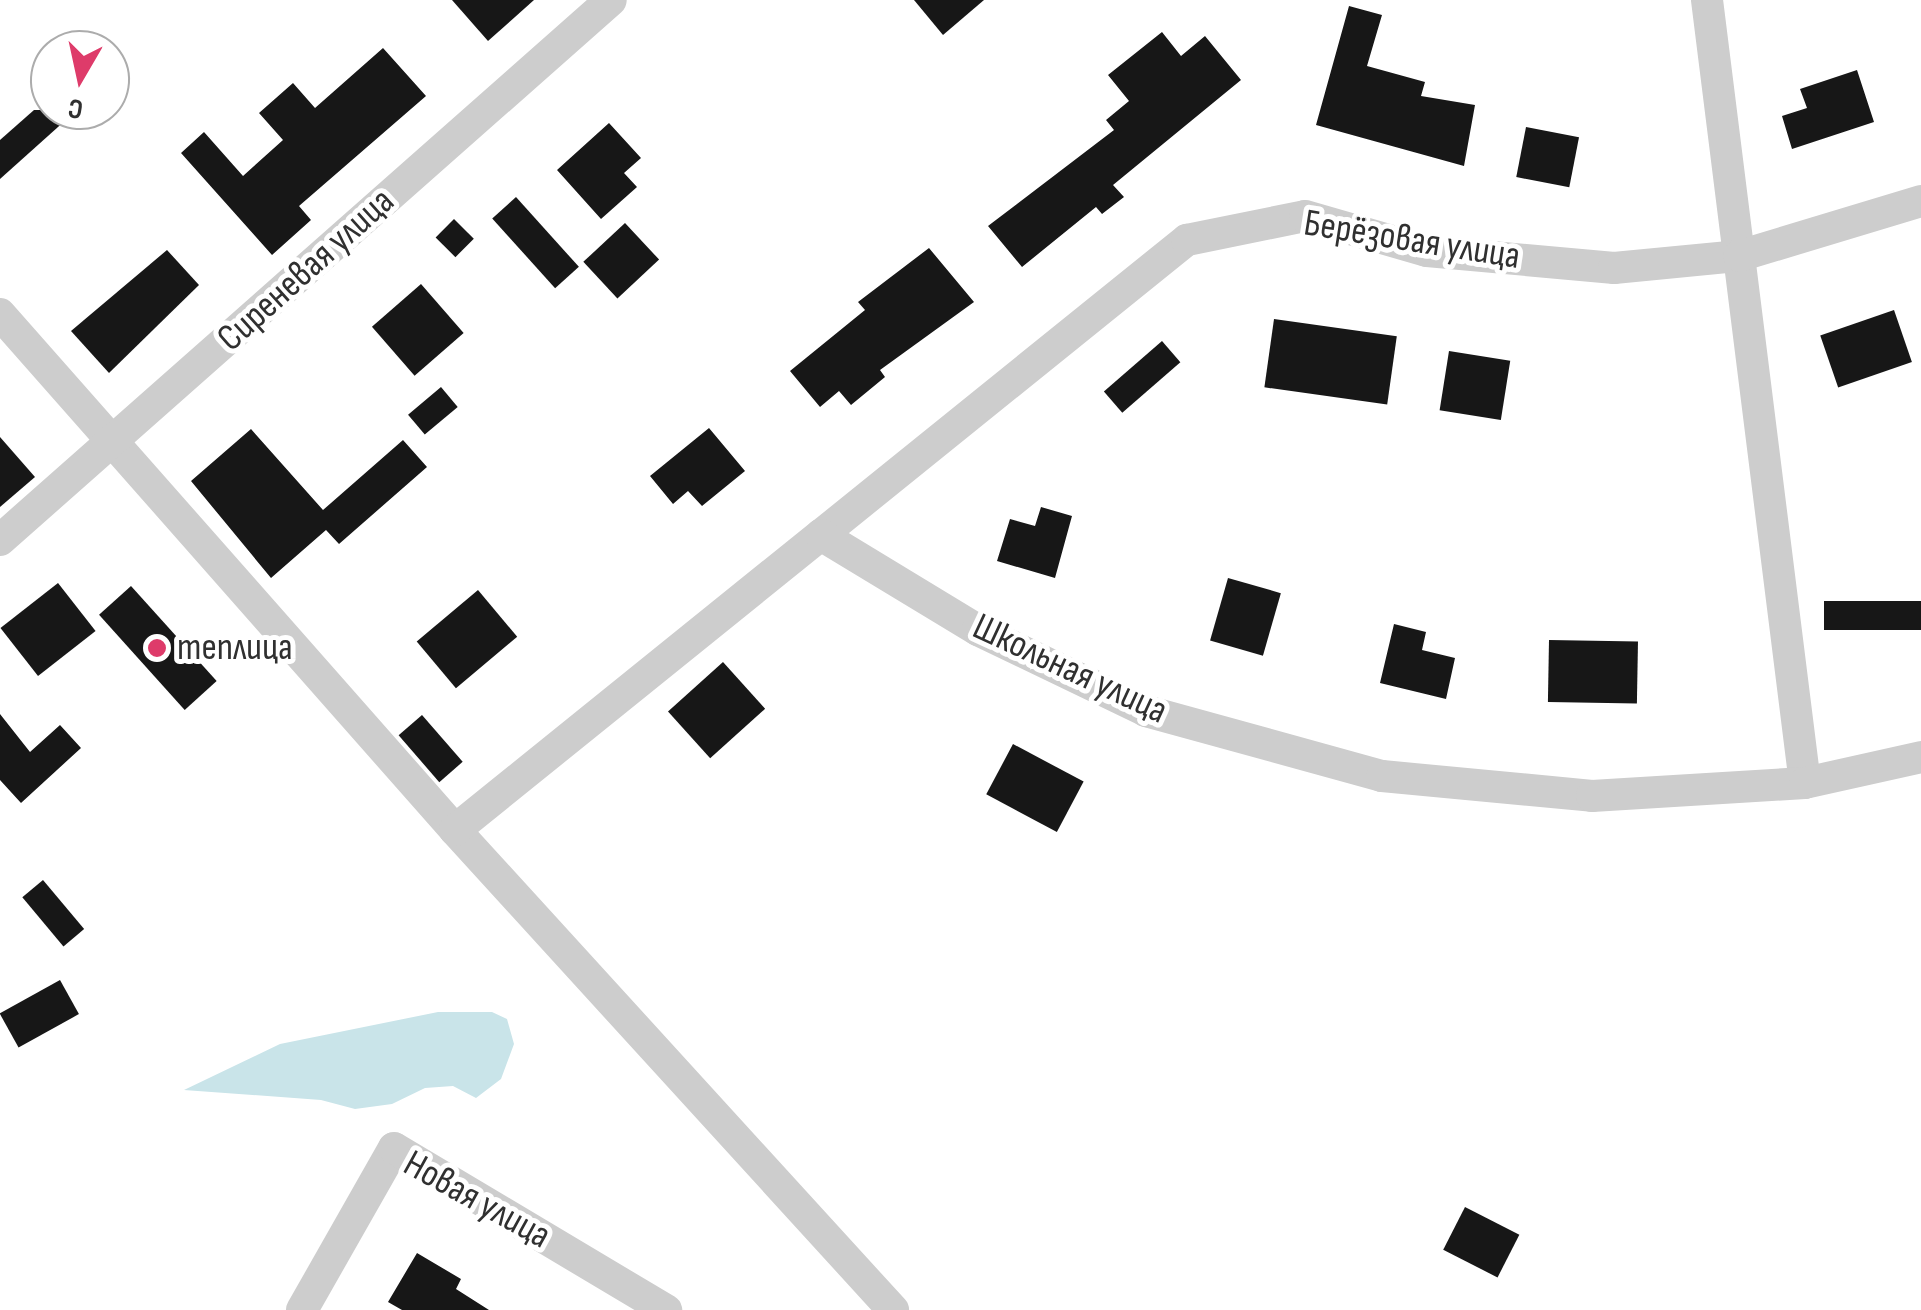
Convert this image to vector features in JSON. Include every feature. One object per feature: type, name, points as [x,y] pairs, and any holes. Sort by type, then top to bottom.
[{"type":"street","name":"Сиреневая улица","points":[[0,540],[610,0]]},
{"type":"street","points":[[1707,0],[1805,783]]},
{"type":"street","name":"Берёзовая улица","points":[[821,535],[1187,240],[1305,216],[1427,250],[1614,268],[1739,256],[1921,201]]},
{"type":"street","points":[[0,314],[455,830],[892,1310]]},
{"type":"street","points":[[455,830],[821,535]]},
{"type":"street","name":"Школьная улица","points":[[821,535],[978,630],[1146,711],[1382,776],[1592,796],[1805,783],[1921,757]]},
{"type":"street","name":"Новая улица","points":[[302,1310],[394,1148],[666,1310]]},
{"type":"water","points":[[438,1012],[492,1012],[507,1019],[514,1044],[501,1079],[476,1098],[453,1086],[425,1088],[392,1104],[355,1109],[321,1100],[184,1090],[280,1044]]},
{"type":"building","points":[[452,0],[534,0],[488,41]]},
{"type":"building","points":[[914,0],[984,0],[943,35]]},
{"type":"building","points":[[1349,6],[1382,15],[1367,66],[1425,82],[1421,96],[1475,105],[1464,166],[1316,125]]},
{"type":"building","points":[[1162,32],[1181,56],[1205,36],[1241,80],[1113,185],[1124,197],[1102,214],[1096,207],[1022,267],[988,226],[1114,130],[1106,120],[1129,101],[1108,75]]},
{"type":"building","points":[[383,48],[426,96],[299,206],[311,220],[272,255],[181,153],[204,132],[243,176],[283,140],[259,113],[293,83],[315,108]]},
{"type":"building","points":[[1857,70],[1874,122],[1792,149],[1782,116],[1807,108],[1800,89]]},
{"type":"building","points":[[30,114],[30,130],[55,130],[0,179],[0,140]]},
{"type":"building","points":[[609,123],[641,158],[624,173],[637,187],[601,219],[557,170]]},
{"type":"building","points":[[1526,127],[1579,137],[1569,187],[1516,177]]},
{"type":"building","points":[[516,197],[579,267],[555,288],[492,218]]},
{"type":"building","points":[[454,219],[474,239],[455,257],[436,237]]},
{"type":"building","points":[[625,223],[659,260],[617,298],[583,262]]},
{"type":"building","points":[[929,248],[974,302],[880,370],[885,377],[851,405],[839,391],[820,407],[790,371],[865,310],[858,302]]},
{"type":"building","points":[[167,250],[199,285],[109,373],[71,331]]},
{"type":"building","points":[[421,284],[464,333],[415,376],[372,327]]},
{"type":"building","points":[[1894,310],[1912,362],[1838,387],[1820,335]]},
{"type":"building","points":[[1274,319],[1397,336],[1387,405],[1264,387]]},
{"type":"building","points":[[1162,341],[1180,362],[1122,413],[1104,392]]},
{"type":"building","points":[[1449,351],[1510,361],[1501,420],[1440,410]]},
{"type":"building","points":[[441,387],[458,407],[425,435],[408,415]]},
{"type":"building","points":[[709,428],[745,471],[702,506],[688,491],[673,504],[650,476]]},
{"type":"building","points":[[251,429],[323,510],[403,440],[427,467],[339,544],[326,530],[271,578],[191,481]]},
{"type":"building","points":[[0,437],[35,477],[0,507]]},
{"type":"building","points":[[1041,507],[1072,516],[1055,578],[997,561],[1010,519],[1035,526]]},
{"type":"building","points":[[1228,578],[1281,593],[1263,656],[1210,640]]},
{"type":"building","points":[[58,583],[96,631],[38,676],[0,628]]},
{"type":"building","name":"теплица","points":[[131,586],[217,681],[185,710],[99,615]]},
{"type":"building","points":[[478,590],[517,637],[456,688],[417,641]]},
{"type":"building","points":[[1824,601],[1921,601],[1921,630],[1824,630]]},
{"type":"building","points":[[1394,624],[1426,632],[1422,650],[1455,658],[1446,699],[1380,683]]},
{"type":"building","points":[[1549,640],[1638,642],[1637,704],[1548,702]]},
{"type":"building","points":[[723,662],[765,709],[710,758],[668,712]]},
{"type":"building","points":[[0,714],[30,752],[60,725],[81,748],[21,803],[0,780]]},
{"type":"building","points":[[422,715],[463,762],[439,782],[399,735]]},
{"type":"building","points":[[1013,744],[1084,782],[1057,832],[986,794]]},
{"type":"building","points":[[43,880],[84,929],[63,946],[22,897]]},
{"type":"building","points":[[60,980],[79,1014],[19,1048],[0,1013]]},
{"type":"building","points":[[1465,1207],[1519,1235],[1498,1277],[1443,1250]]},
{"type":"building","points":[[417,1253],[461,1279],[456,1289],[489,1310],[402,1310],[388,1302]]},
{"type":"place","name":"теплица","points":[[157,648]]}]
